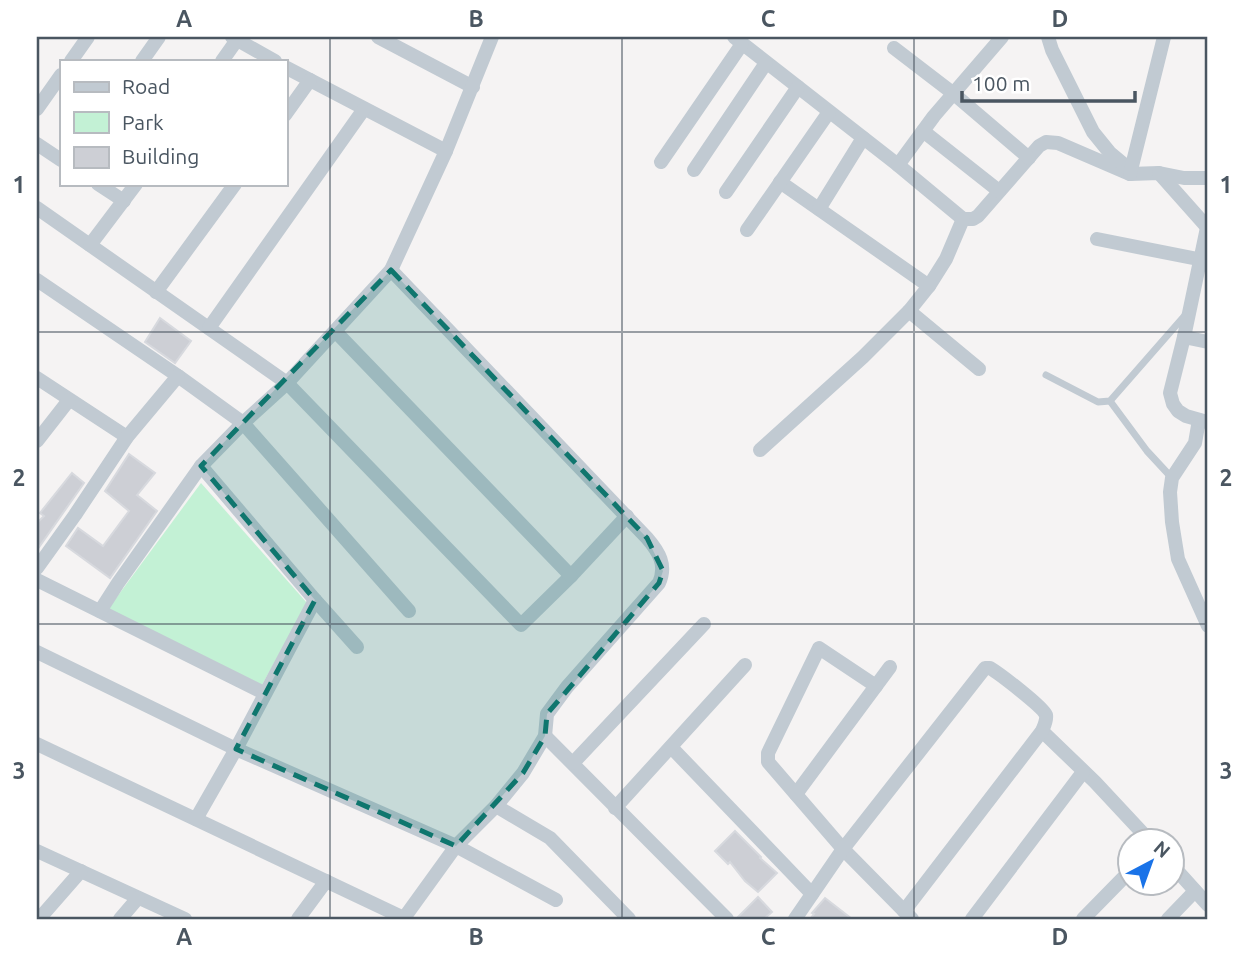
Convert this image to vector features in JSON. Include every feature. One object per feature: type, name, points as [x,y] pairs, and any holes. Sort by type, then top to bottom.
[{"type":"street","points":[[72,60],[88,37]]},
{"type":"street","points":[[143,60],[159,37]]},
{"type":"street","points":[[379,37],[473,87]]},
{"type":"street","points":[[100,611],[201,466],[243,423],[288,383],[391,270],[446,151],[492,37]]},
{"type":"street","points":[[898,165],[1002,37]]},
{"type":"street","points":[[1048,37],[1093,132],[1130,172]]},
{"type":"street","points":[[1130,172],[1164,37]]},
{"type":"street","points":[[223,60],[236,38],[273,60]]},
{"type":"street","points":[[661,162],[738,40],[963,219],[978,216],[1039,146],[1046,142],[1058,143],[1130,172],[1208,178]]},
{"type":"street","points":[[894,48],[954,94],[1029,158]]},
{"type":"street","points":[[694,170],[766,63]]},
{"type":"street","points":[[287,68],[446,151]]},
{"type":"street","points":[[37,109],[60,76]]},
{"type":"street","points":[[287,112],[310,80]]},
{"type":"street","points":[[726,192],[798,87]]},
{"type":"street","points":[[209,328],[364,108]]},
{"type":"street","points":[[747,230],[829,112]]},
{"type":"street","points":[[923,131],[999,191]]},
{"type":"street","points":[[819,209],[863,138]]},
{"type":"street","points":[[37,144],[60,159]]},
{"type":"street","points":[[1159,173],[1208,225],[1204,260],[1189,310],[1170,393],[1178,411],[1204,421],[1191,449],[1172,478],[1170,492],[1178,559],[1208,626]]},
{"type":"street","points":[[780,182],[929,286]]},
{"type":"street","points":[[100,186],[124,201]]},
{"type":"street","points":[[90,245],[135,186]]},
{"type":"street","points":[[156,292],[234,186]]},
{"type":"street","points":[[37,208],[288,383],[521,625],[627,516]]},
{"type":"street","points":[[760,450],[909,312],[946,259],[963,219]]},
{"type":"street","points":[[1097,239],[1204,260]]},
{"type":"street","points":[[37,744],[405,919],[456,846],[523,774],[545,736],[547,714],[659,583],[662,576],[661,559],[656,549],[627,516],[391,270]]},
{"type":"street","points":[[37,280],[243,423],[409,611]]},
{"type":"street","points":[[909,312],[979,369]]},
{"type":"street","points":[[335,331],[571,576]]},
{"type":"street","points":[[1184,337],[1208,342]]},
{"type":"street","points":[[37,568],[127,438],[178,376]]},
{"type":"street","points":[[37,379],[127,438]]},
{"type":"street","points":[[37,441],[69,400]]},
{"type":"street","points":[[1191,449],[1208,447]]},
{"type":"street","points":[[201,466],[357,647]]},
{"type":"street","points":[[37,580],[264,694]]},
{"type":"street","points":[[196,819],[315,600]]},
{"type":"street","points":[[573,763],[704,624]]},
{"type":"street","points":[[795,919],[843,849],[985,668],[994,670],[1043,710],[1046,721],[1042,732],[908,915],[843,849],[768,762],[768,753],[819,648],[876,686]]},
{"type":"street","points":[[37,652],[236,749],[456,846],[556,900]]},
{"type":"street","points":[[615,808],[746,665]]},
{"type":"street","points":[[796,794],[890,667]]},
{"type":"street","points":[[1042,732],[1095,782],[1137,827]]},
{"type":"street","points":[[545,736],[727,919]]},
{"type":"street","points":[[671,747],[813,894]]},
{"type":"street","points":[[972,919],[1083,772]]},
{"type":"street","points":[[496,806],[550,838],[623,917]]},
{"type":"street","points":[[37,851],[185,919]]},
{"type":"street","points":[[39,919],[81,871]]},
{"type":"street","points":[[298,919],[326,881]]},
{"type":"street","points":[[1186,881],[1208,905]]},
{"type":"street","points":[[1083,919],[1116,885]]},
{"type":"street","points":[[1168,919],[1195,891]]},
{"type":"street","points":[[120,919],[138,898]]},
{"type":"lane","points":[[1046,375],[1098,402],[1110,401],[1189,310]]},
{"type":"lane","points":[[1110,401],[1147,451],[1172,478]]},
{"type":"highlighted area","points":[[391,270],[647,538],[663,571],[659,583],[547,714],[545,736],[523,773],[456,846],[236,749],[315,600],[201,466]]},
{"type":"green space","points":[[201,483],[307,603],[262,685],[108,609]]},
{"type":"building","points":[[160,318],[191,341],[175,363],[145,342]]},
{"type":"building","points":[[129,454],[155,473],[137,495],[157,511],[110,578],[66,546],[78,528],[103,546],[129,511],[105,491]]},
{"type":"building","points":[[72,473],[84,483],[37,550],[37,523],[44,516],[40,513]]},
{"type":"building","points":[[735,831],[777,873],[758,892],[730,862],[728,864],[715,851]]},
{"type":"building","points":[[758,897],[772,912],[764,919],[736,919]]},
{"type":"building","points":[[825,898],[852,919],[810,919]]}]
